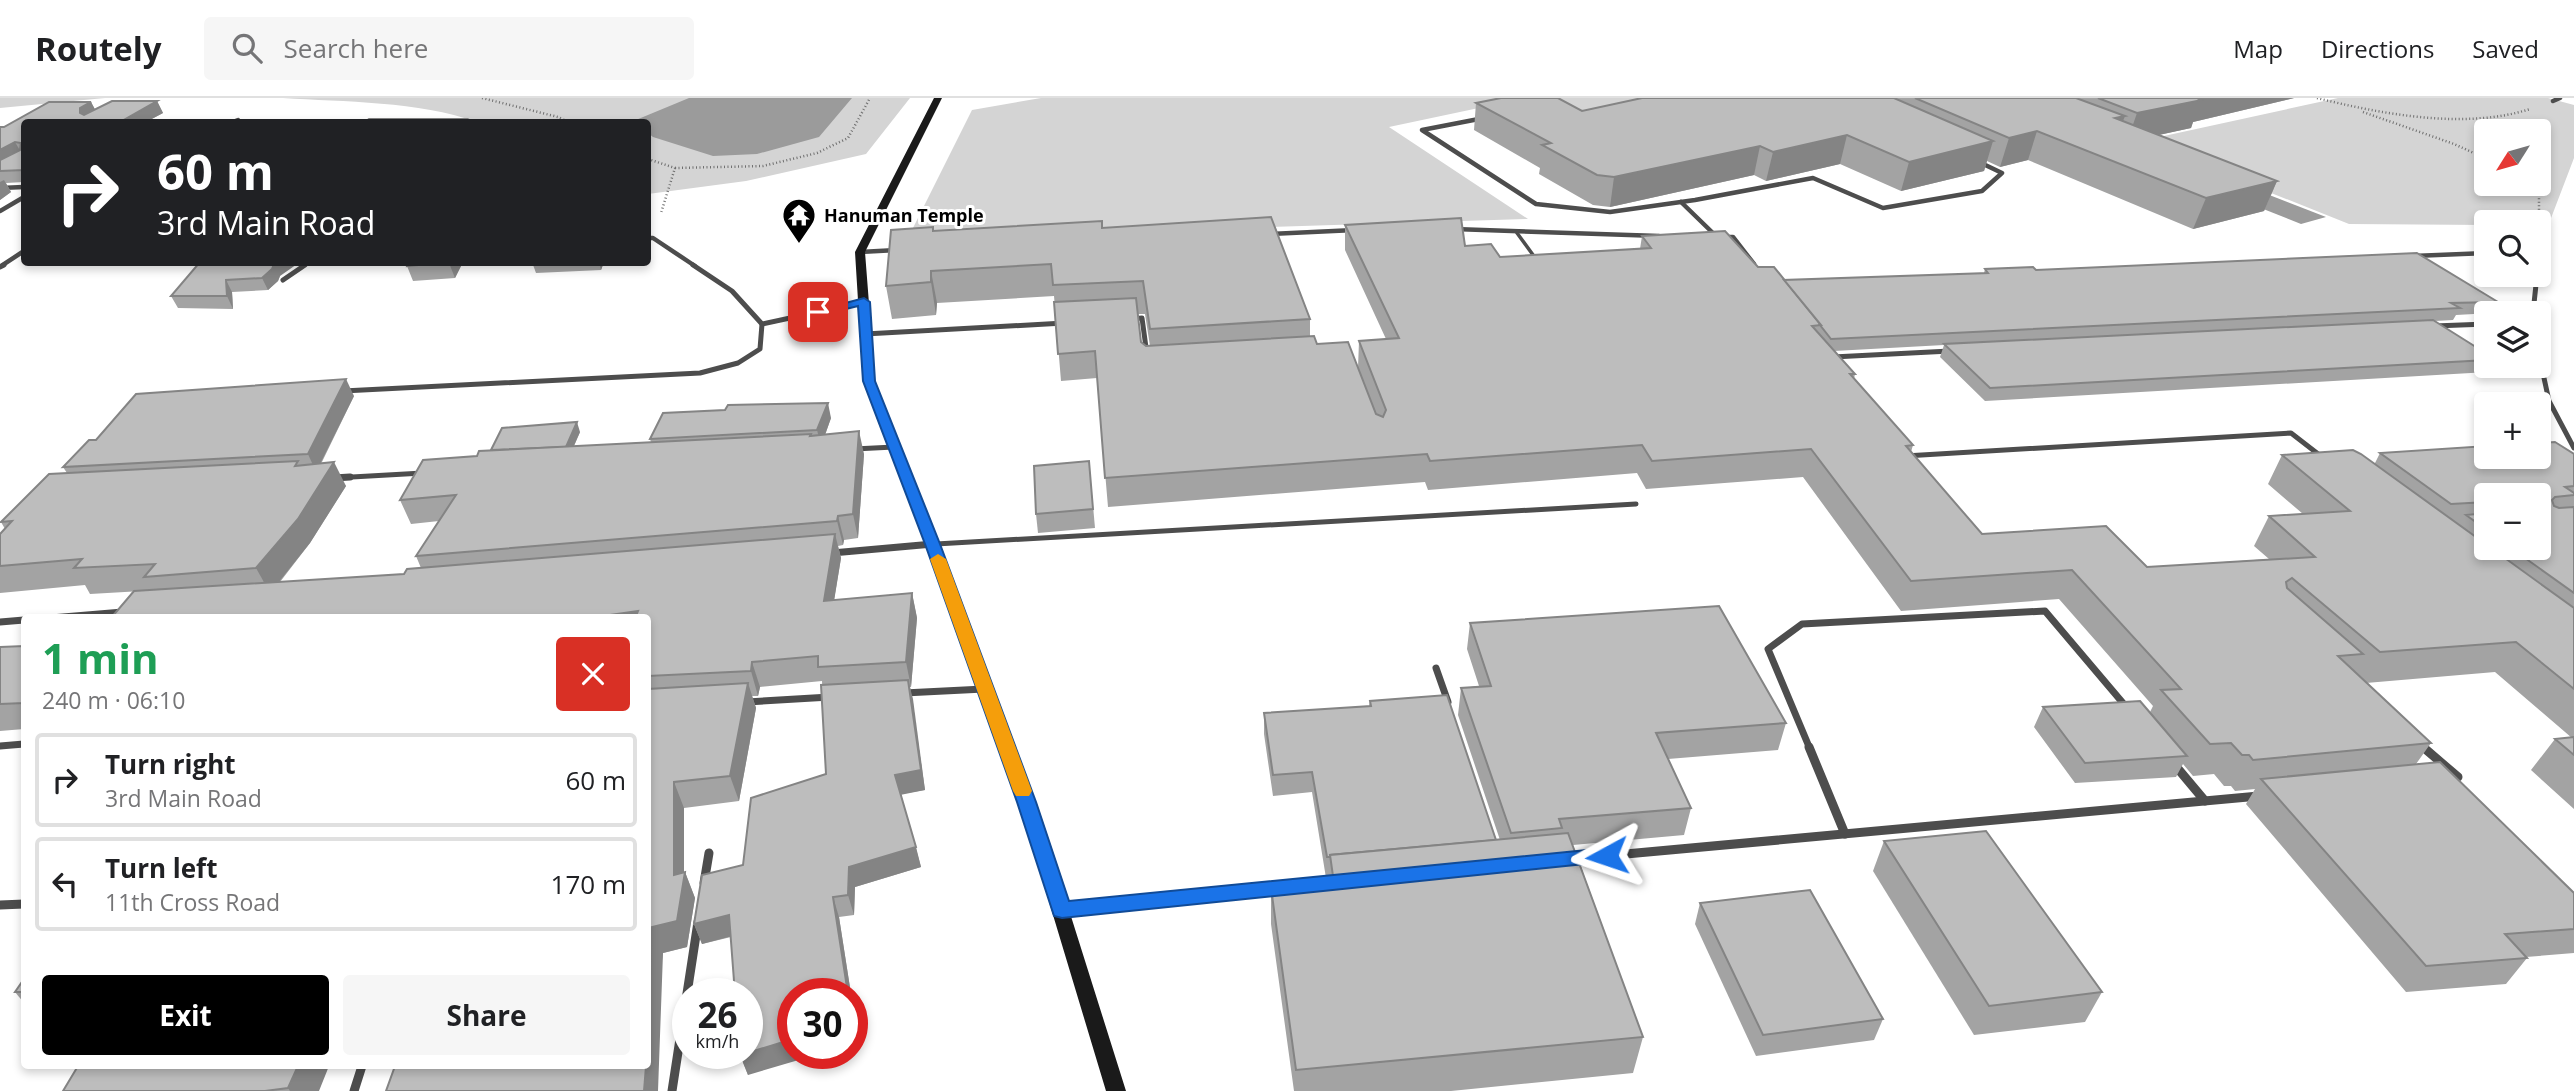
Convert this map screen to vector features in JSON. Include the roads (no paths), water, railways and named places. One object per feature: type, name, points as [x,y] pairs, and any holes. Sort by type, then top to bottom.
[{"type":"street","points":[[938,98],[860,252],[869,381],[933,544],[1027,802],[1116,1091]]},
{"type":"street","points":[[2553,101],[2560,98]]},
{"type":"street","points":[[1488,117],[1422,130],[1536,204],[1610,212],[1813,178],[1884,208],[1982,191],[2002,173],[1967,156]]},
{"type":"street","points":[[0,188],[21,187]]},
{"type":"street","points":[[0,211],[21,199]]},
{"type":"street","points":[[1681,202],[1717,236]]},
{"type":"street","points":[[1451,229],[1663,236]]},
{"type":"street","points":[[1260,234],[1356,230]]},
{"type":"street","points":[[1703,236],[1733,237],[1762,275]]},
{"type":"street","points":[[339,391],[700,373],[738,363],[760,349],[762,324],[732,291],[651,239]]},
{"type":"street","points":[[860,252],[902,250]]},
{"type":"street","points":[[0,267],[21,253]]},
{"type":"street","points":[[2404,256],[2474,253]]},
{"type":"street","points":[[284,280],[303,266]]},
{"type":"street","points":[[762,324],[864,302]]},
{"type":"street","points":[[1128,319],[1142,318],[1149,368]]},
{"type":"street","points":[[865,334],[1073,322]]},
{"type":"street","points":[[2428,326],[2474,324]]},
{"type":"street","points":[[1834,368],[1825,357],[1962,350]]},
{"type":"street","points":[[2544,378],[2549,401],[2574,448]]},
{"type":"street","points":[[1902,456],[2291,433],[2334,466]]},
{"type":"street","points":[[852,450],[894,447]]},
{"type":"street","points":[[326,478],[436,472]]},
{"type":"street","points":[[822,553],[933,544]]},
{"type":"street","points":[[98,614],[133,611]]},
{"type":"street","points":[[1845,834],[1768,649],[1802,624],[2045,611],[2134,716]]},
{"type":"street","points":[[0,622],[21,620]]},
{"type":"street","points":[[1436,668],[1449,707]]},
{"type":"street","points":[[889,694],[984,689]]},
{"type":"street","points":[[740,702],[834,697]]},
{"type":"street","points":[[2417,741],[2458,777],[2444,779]]},
{"type":"street","points":[[0,746],[21,744]]},
{"type":"street","points":[[2170,759],[2205,801]]},
{"type":"street","points":[[1557,861],[2272,795]]},
{"type":"street","points":[[702,894],[709,853]]},
{"type":"street","points":[[1062,910],[1295,886]]},
{"type":"street","points":[[0,905],[21,904]]},
{"type":"street","points":[[672,1091],[700,907]]},
{"type":"street","points":[[354,1091],[361,1069]]},
{"type":"lane","points":[[1517,233],[1544,269]]},
{"type":"lane","points":[[933,544],[1636,504]]},
{"type":"place","name":"Hanuman Temple","points":[[799,245]]}]
